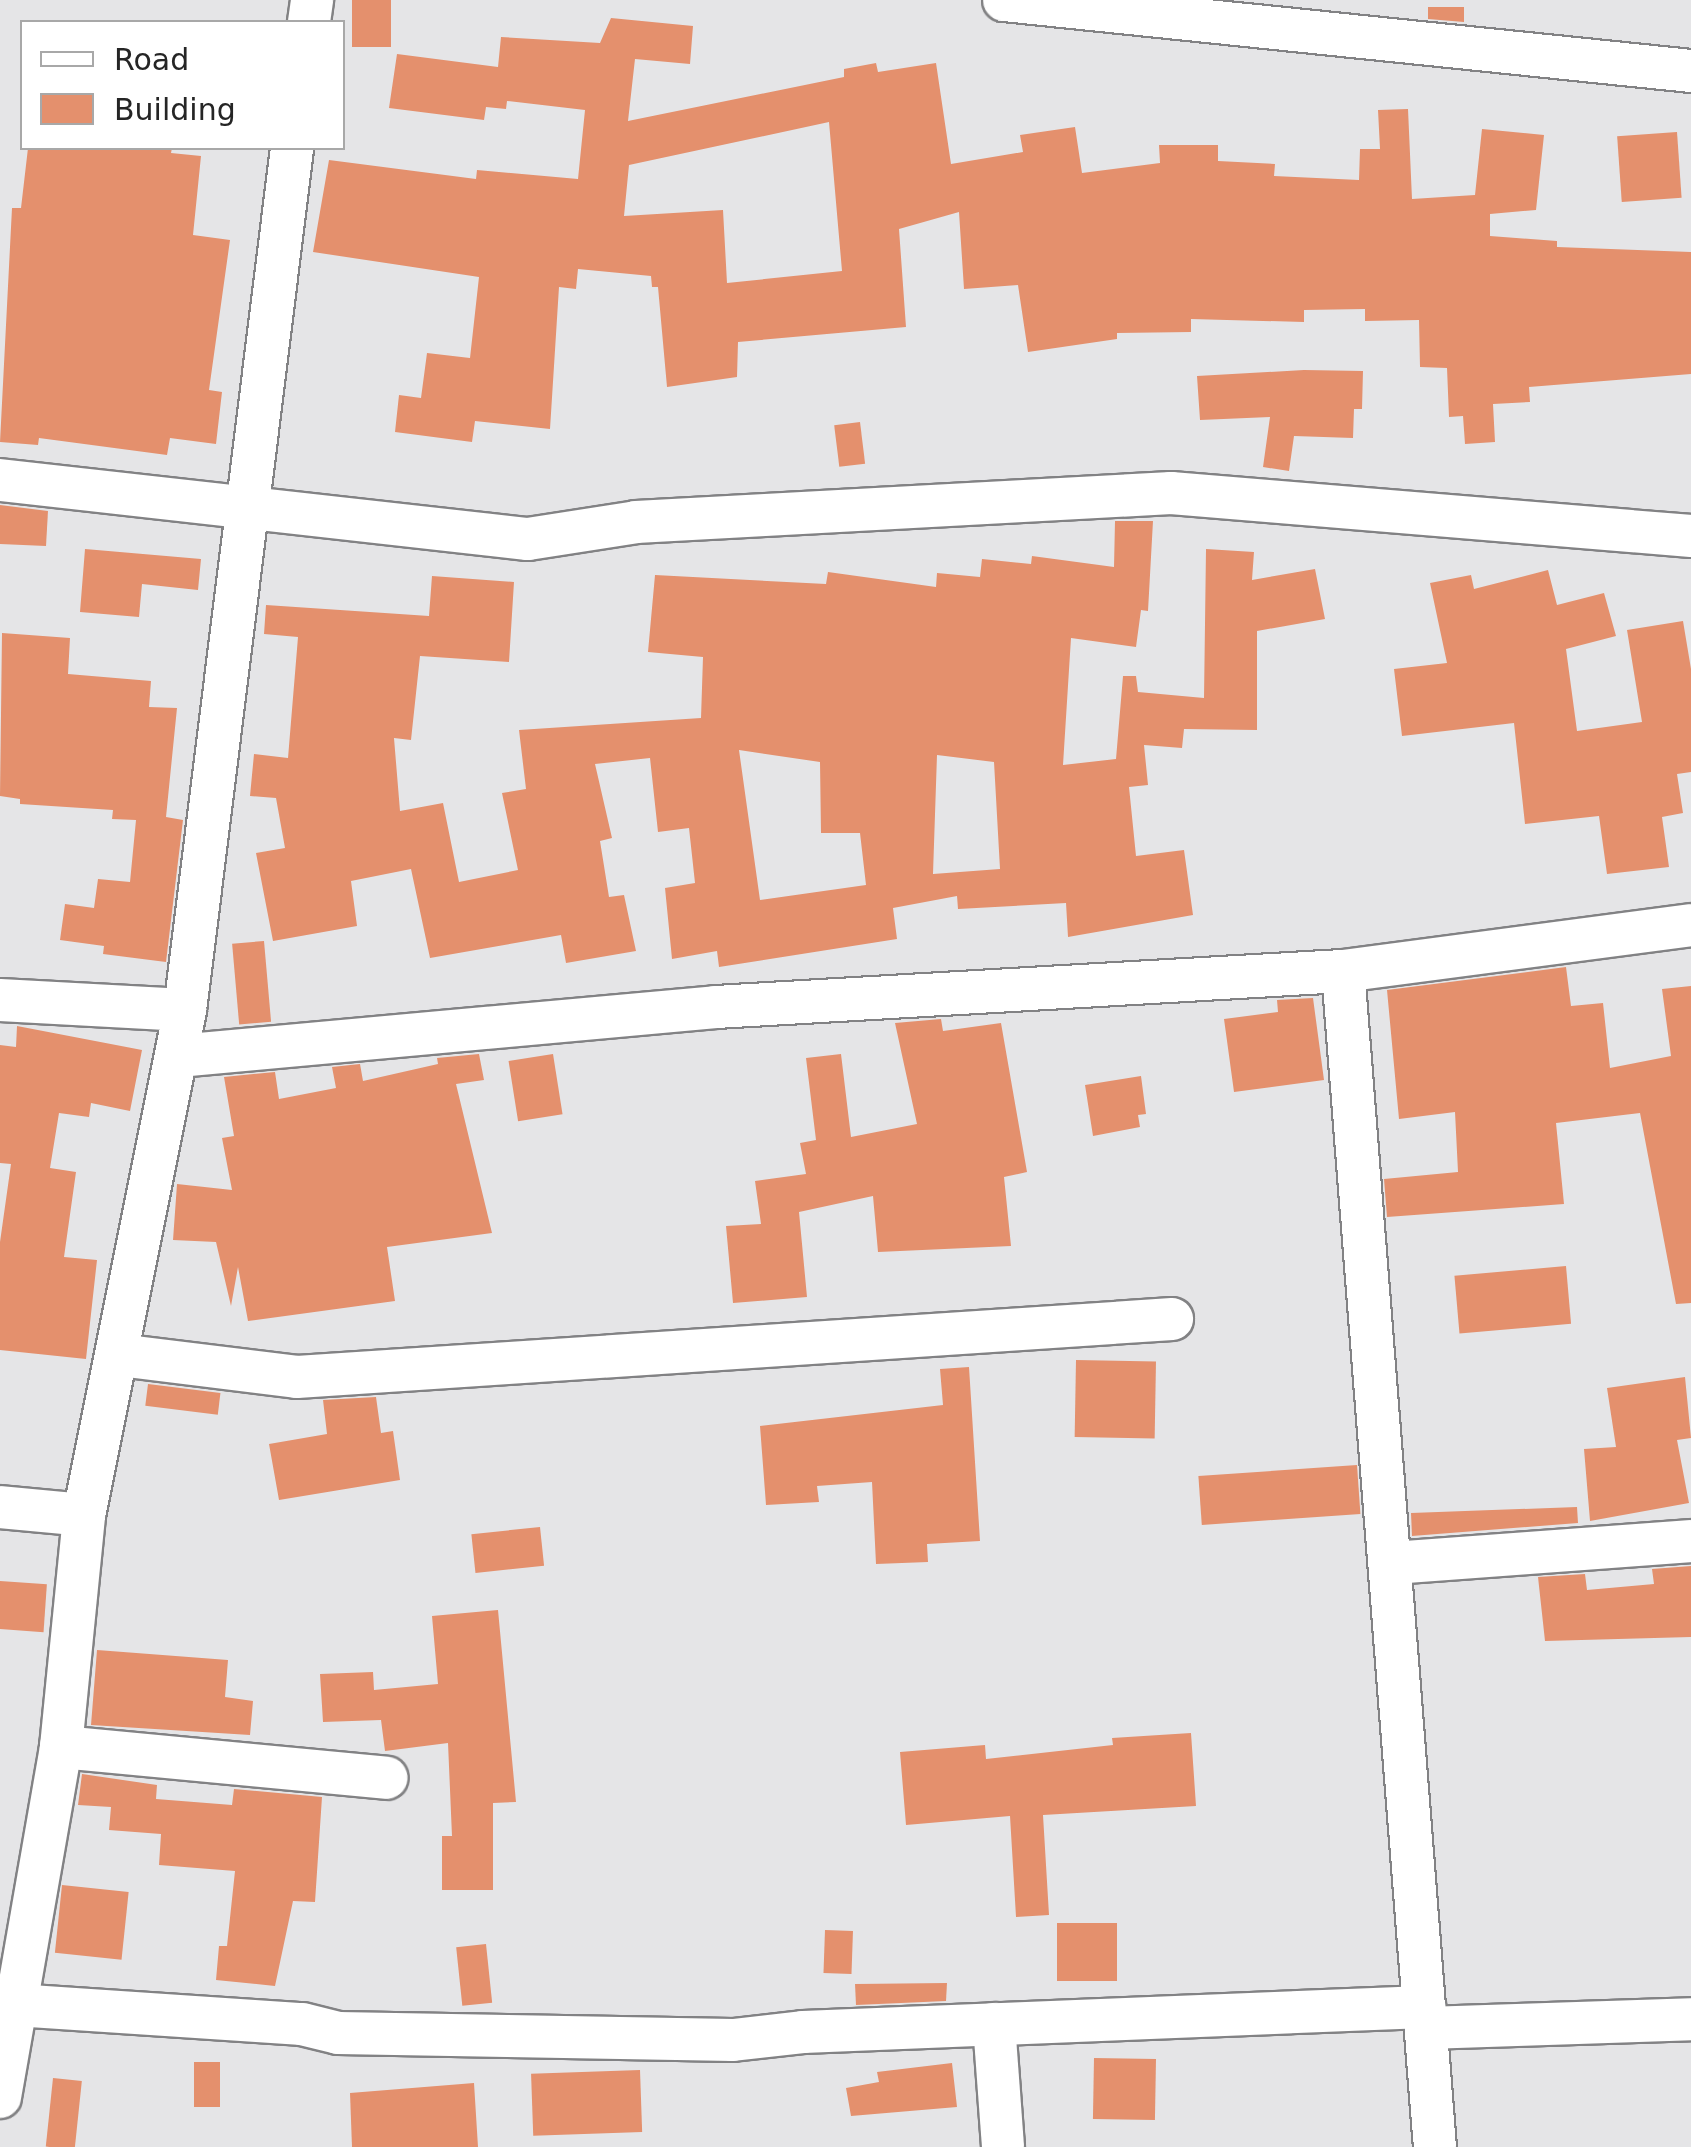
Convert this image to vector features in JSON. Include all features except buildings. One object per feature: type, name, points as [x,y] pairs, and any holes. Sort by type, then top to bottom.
[{"type":"street","points":[[1004,0],[1691,70]]},
{"type":"street","points":[[0,2098],[8,2004],[61,1747],[84,1515],[186,1010],[292,150]]},
{"type":"street","points":[[0,480],[528,539],[636,522],[1171,493],[1691,536]]},
{"type":"street","points":[[178,1056],[716,1007],[1343,971],[1691,925]]},
{"type":"street","points":[[1343,971],[1394,1564],[1436,2147]]},
{"type":"street","points":[[0,1000],[186,1010]]},
{"type":"street","points":[[119,1355],[297,1378],[1172,1319]]},
{"type":"street","points":[[0,1507],[84,1515]]},
{"type":"street","points":[[1394,1564],[1691,1540]]},
{"type":"street","points":[[61,1747],[387,1778]]},
{"type":"street","points":[[8,2004],[302,2024],[338,2033],[734,2040],[994,2024],[1691,2019]]},
{"type":"street","points":[[994,2024],[1003,2147]]}]
